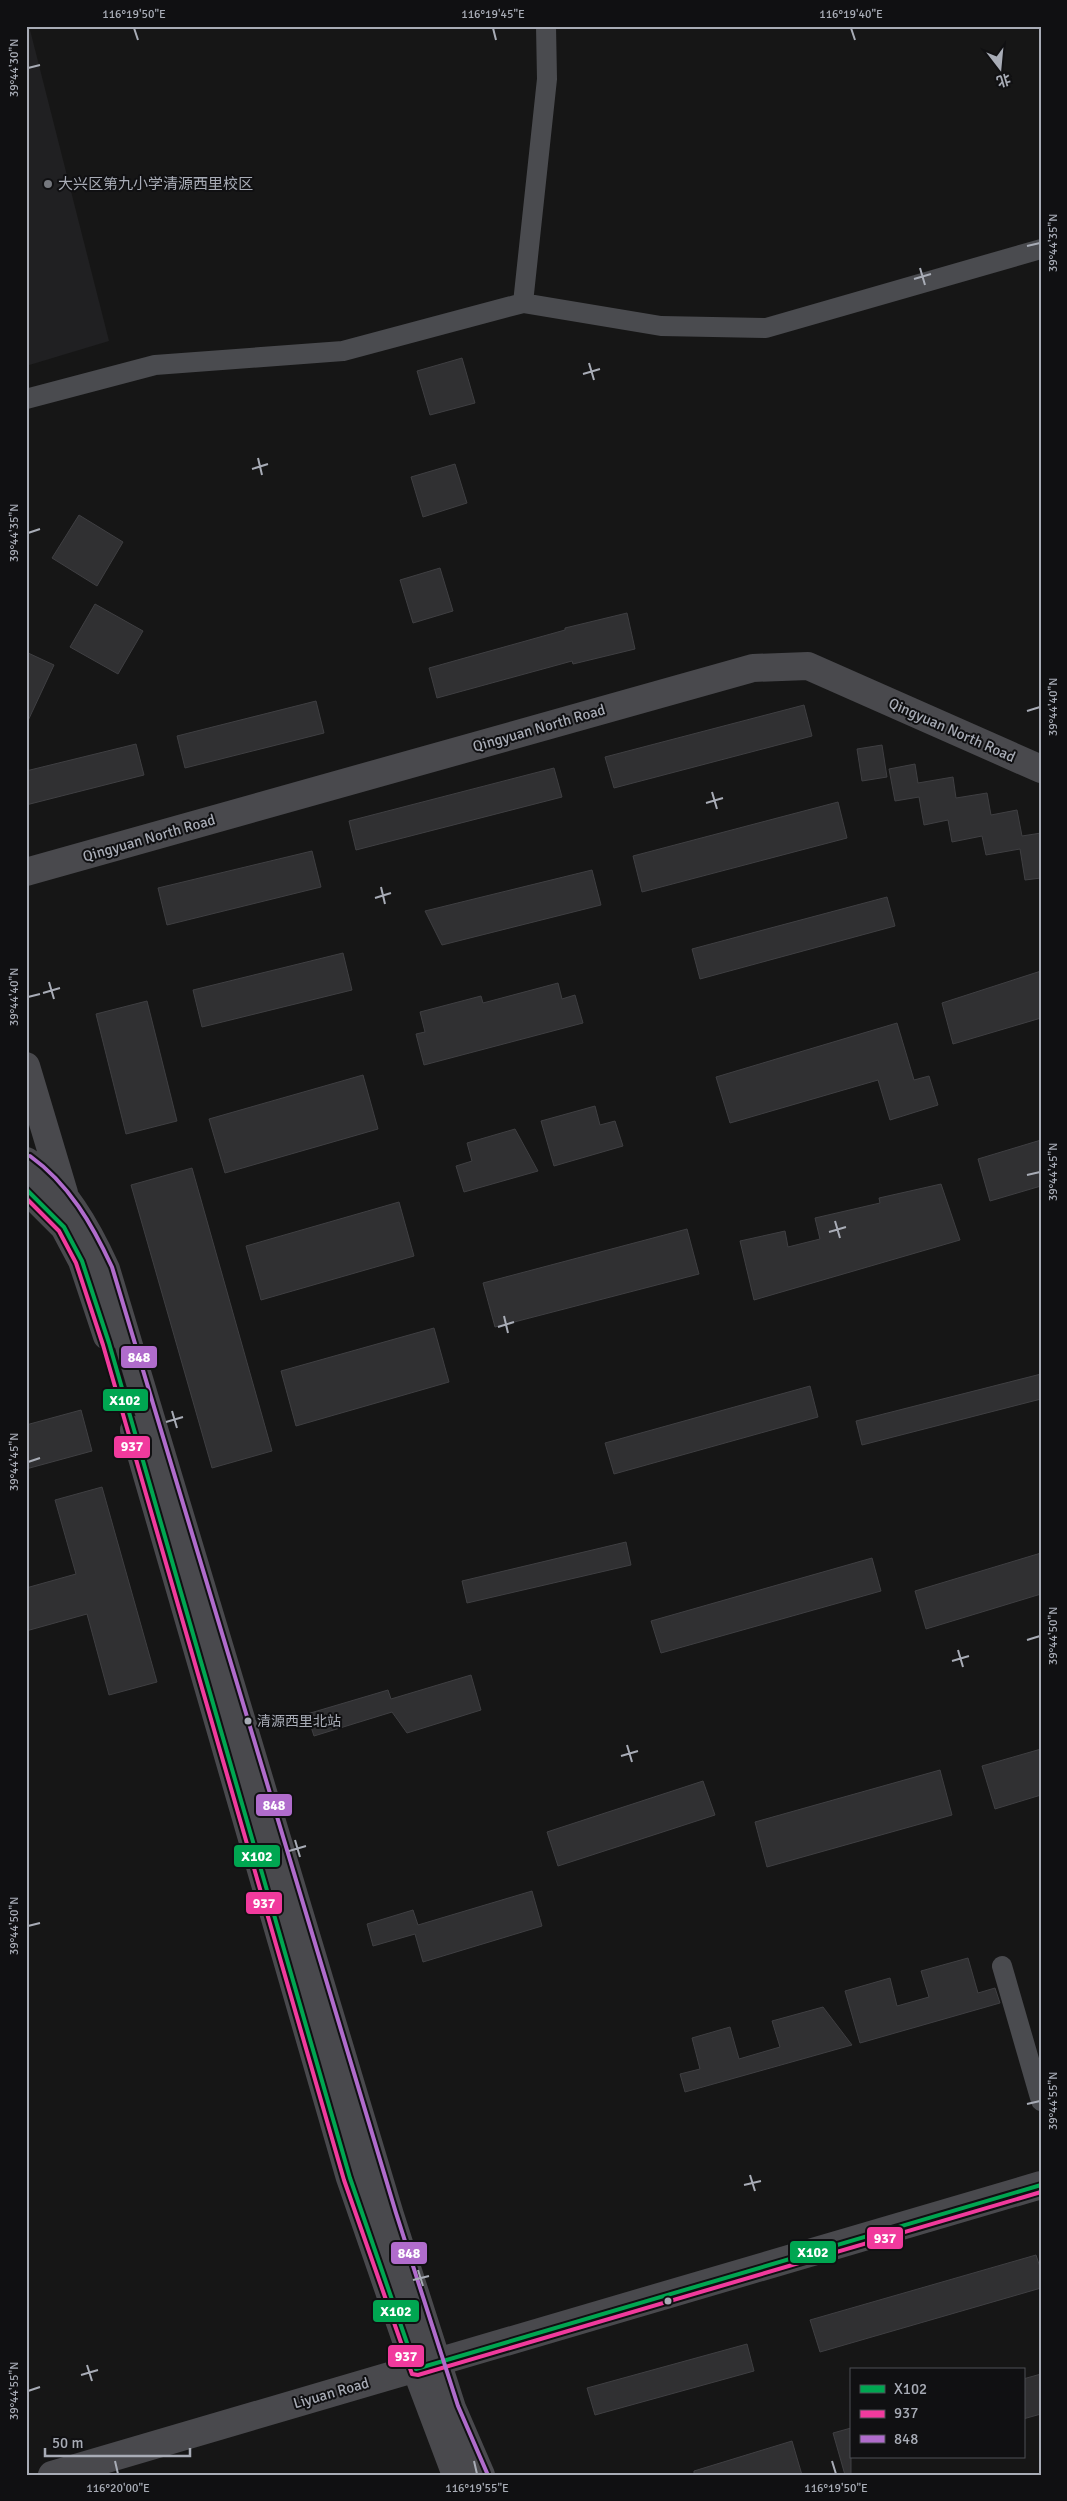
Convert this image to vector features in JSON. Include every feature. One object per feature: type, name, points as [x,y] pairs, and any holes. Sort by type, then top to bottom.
[{"type":"main road","name":"Qingyuan North Road","points":[[26,872],[753,668],[808,666],[1041,769]]},
{"type":"main road","points":[[26,1066],[66,1199]]},
{"type":"main road","points":[[26,1161],[34,1166],[66,1199],[88,1229],[106,1269],[351,2089],[456,2475]]},
{"type":"main road","points":[[26,1190],[64,1227],[82,1261],[109,1343],[350,2178],[427,2366],[452,2408],[481,2475]]},
{"type":"main road","name":"Liyuan Road","points":[[52,2475],[1041,2185]]},
{"type":"street","points":[[523,303],[547,79],[546,26]]},
{"type":"street","points":[[26,399],[155,365],[343,351],[523,303],[661,326],[766,328],[1041,249]]},
{"type":"street","points":[[1002,1966],[1041,2101]]},
{"type":"shaded area","name":"大兴区第九小学清源西里校区","points":[[26,26],[29,26],[109,341],[26,366]]},
{"type":"building","points":[[462,358],[475,403],[430,415],[417,371]]},
{"type":"building","points":[[455,464],[467,503],[423,517],[411,477]]},
{"type":"building","points":[[79,515],[123,542],[97,586],[52,558]]},
{"type":"building","points":[[440,568],[453,611],[413,623],[400,580]]},
{"type":"building","points":[[95,604],[143,631],[118,674],[70,647]]},
{"type":"building","points":[[627,613],[635,649],[573,664],[572,661],[437,698],[429,668],[565,630],[565,628]]},
{"type":"building","points":[[26,652],[54,665],[26,725]]},
{"type":"building","points":[[316,701],[324,733],[185,768],[177,736]]},
{"type":"building","points":[[804,705],[812,736],[614,788],[605,757]]},
{"type":"building","points":[[136,744],[144,775],[26,805],[26,771]]},
{"type":"building","points":[[882,745],[887,777],[862,781],[857,749]]},
{"type":"building","points":[[915,764],[918,783],[953,777],[956,798],[987,793],[991,815],[1017,810],[1022,836],[1041,833],[1041,878],[1025,880],[1020,849],[986,855],[982,836],[952,842],[948,820],[924,825],[919,797],[895,801],[889,769]]},
{"type":"building","points":[[554,768],[562,797],[356,850],[349,821]]},
{"type":"building","points":[[838,802],[847,838],[642,892],[633,856]]},
{"type":"building","points":[[312,851],[321,887],[167,925],[158,888]]},
{"type":"building","points":[[592,870],[601,905],[442,945],[425,911]]},
{"type":"building","points":[[887,897],[895,926],[700,979],[692,949]]},
{"type":"building","points":[[343,953],[352,990],[202,1027],[193,990]]},
{"type":"building","points":[[1041,971],[1041,1018],[953,1044],[942,1003]]},
{"type":"building","points":[[558,983],[562,999],[575,995],[583,1023],[424,1065],[416,1034],[425,1032],[420,1012],[481,996],[483,1003]]},
{"type":"building","points":[[147,1001],[177,1121],[126,1134],[96,1014]]},
{"type":"building","points":[[897,1023],[914,1080],[929,1076],[938,1105],[890,1120],[878,1080],[730,1123],[716,1077]]},
{"type":"building","points":[[363,1075],[378,1129],[225,1173],[209,1119]]},
{"type":"building","points":[[595,1106],[600,1125],[615,1121],[623,1146],[554,1166],[541,1121]]},
{"type":"building","points":[[515,1129],[538,1171],[464,1192],[456,1166],[472,1161],[467,1143]]},
{"type":"building","points":[[1041,1140],[1041,1186],[990,1201],[978,1159]]},
{"type":"building","points":[[192,1168],[272,1451],[212,1468],[131,1185]]},
{"type":"building","points":[[941,1184],[960,1240],[754,1300],[740,1241],[785,1231],[788,1247],[820,1239],[815,1218],[880,1203],[879,1198]]},
{"type":"building","points":[[399,1202],[414,1256],[261,1300],[246,1246]]},
{"type":"building","points":[[687,1229],[699,1274],[495,1327],[483,1283]]},
{"type":"building","points":[[434,1328],[449,1382],[296,1426],[281,1371]]},
{"type":"building","points":[[1041,1374],[1041,1399],[862,1445],[856,1421]]},
{"type":"building","points":[[810,1386],[818,1417],[614,1474],[605,1443]]},
{"type":"building","points":[[81,1410],[92,1451],[26,1469],[26,1425]]},
{"type":"building","points":[[102,1487],[157,1682],[109,1695],[87,1614],[26,1631],[26,1588],[76,1574],[55,1500]]},
{"type":"building","points":[[626,1542],[631,1565],[467,1603],[462,1581]]},
{"type":"building","points":[[1041,1553],[1041,1594],[926,1629],[915,1591]]},
{"type":"building","points":[[872,1558],[881,1591],[661,1653],[651,1621]]},
{"type":"building","points":[[471,1675],[481,1710],[407,1733],[392,1712],[314,1736],[307,1714],[388,1690],[391,1699]]},
{"type":"building","points":[[1041,1749],[1041,1795],[995,1809],[982,1766]]},
{"type":"building","points":[[940,1770],[952,1815],[767,1867],[755,1822]]},
{"type":"building","points":[[703,1781],[715,1815],[558,1866],[547,1832]]},
{"type":"building","points":[[532,1891],[542,1926],[423,1962],[415,1934],[373,1946],[367,1924],[413,1910],[418,1925]]},
{"type":"building","points":[[968,1958],[978,1993],[995,1988],[1000,2003],[860,2043],[845,1991],[890,1978],[897,2006],[929,1997],[921,1971]]},
{"type":"building","points":[[823,2007],[852,2045],[685,2092],[680,2074],[700,2069],[692,2038],[730,2027],[739,2059],[780,2047],[772,2021]]},
{"type":"building","points":[[1036,2255],[1041,2270],[1041,2288],[820,2352],[810,2320]]},
{"type":"building","points":[[747,2344],[754,2371],[595,2415],[587,2388]]},
{"type":"building","points":[[1041,2374],[1041,2414],[1024,2419],[1024,2379]]},
{"type":"building","points":[[850,2428],[851,2475],[845,2475],[833,2433]]},
{"type":"building","points":[[792,2441],[802,2475],[694,2475],[694,2471]]},
{"type":"transit line","name":"848","points":[[30,1156],[44,1167],[68,1192],[88,1220],[112,1267],[396,2213],[458,2406],[487,2473]]},
{"type":"transit line","name":"X102","points":[[26,1189],[64,1227],[82,1261],[109,1343],[350,2178],[416,2369],[1041,2185]]},
{"type":"transit line","name":"937","points":[[26,1198],[59,1231],[76,1263],[103,1345],[344,2180],[412,2374],[418,2375],[1041,2192]]},
{"type":"place","name":"大兴区第九小学清源西里校区","points":[[48,184]]},
{"type":"place","name":"清源西里北站","points":[[248,1721]]}]
